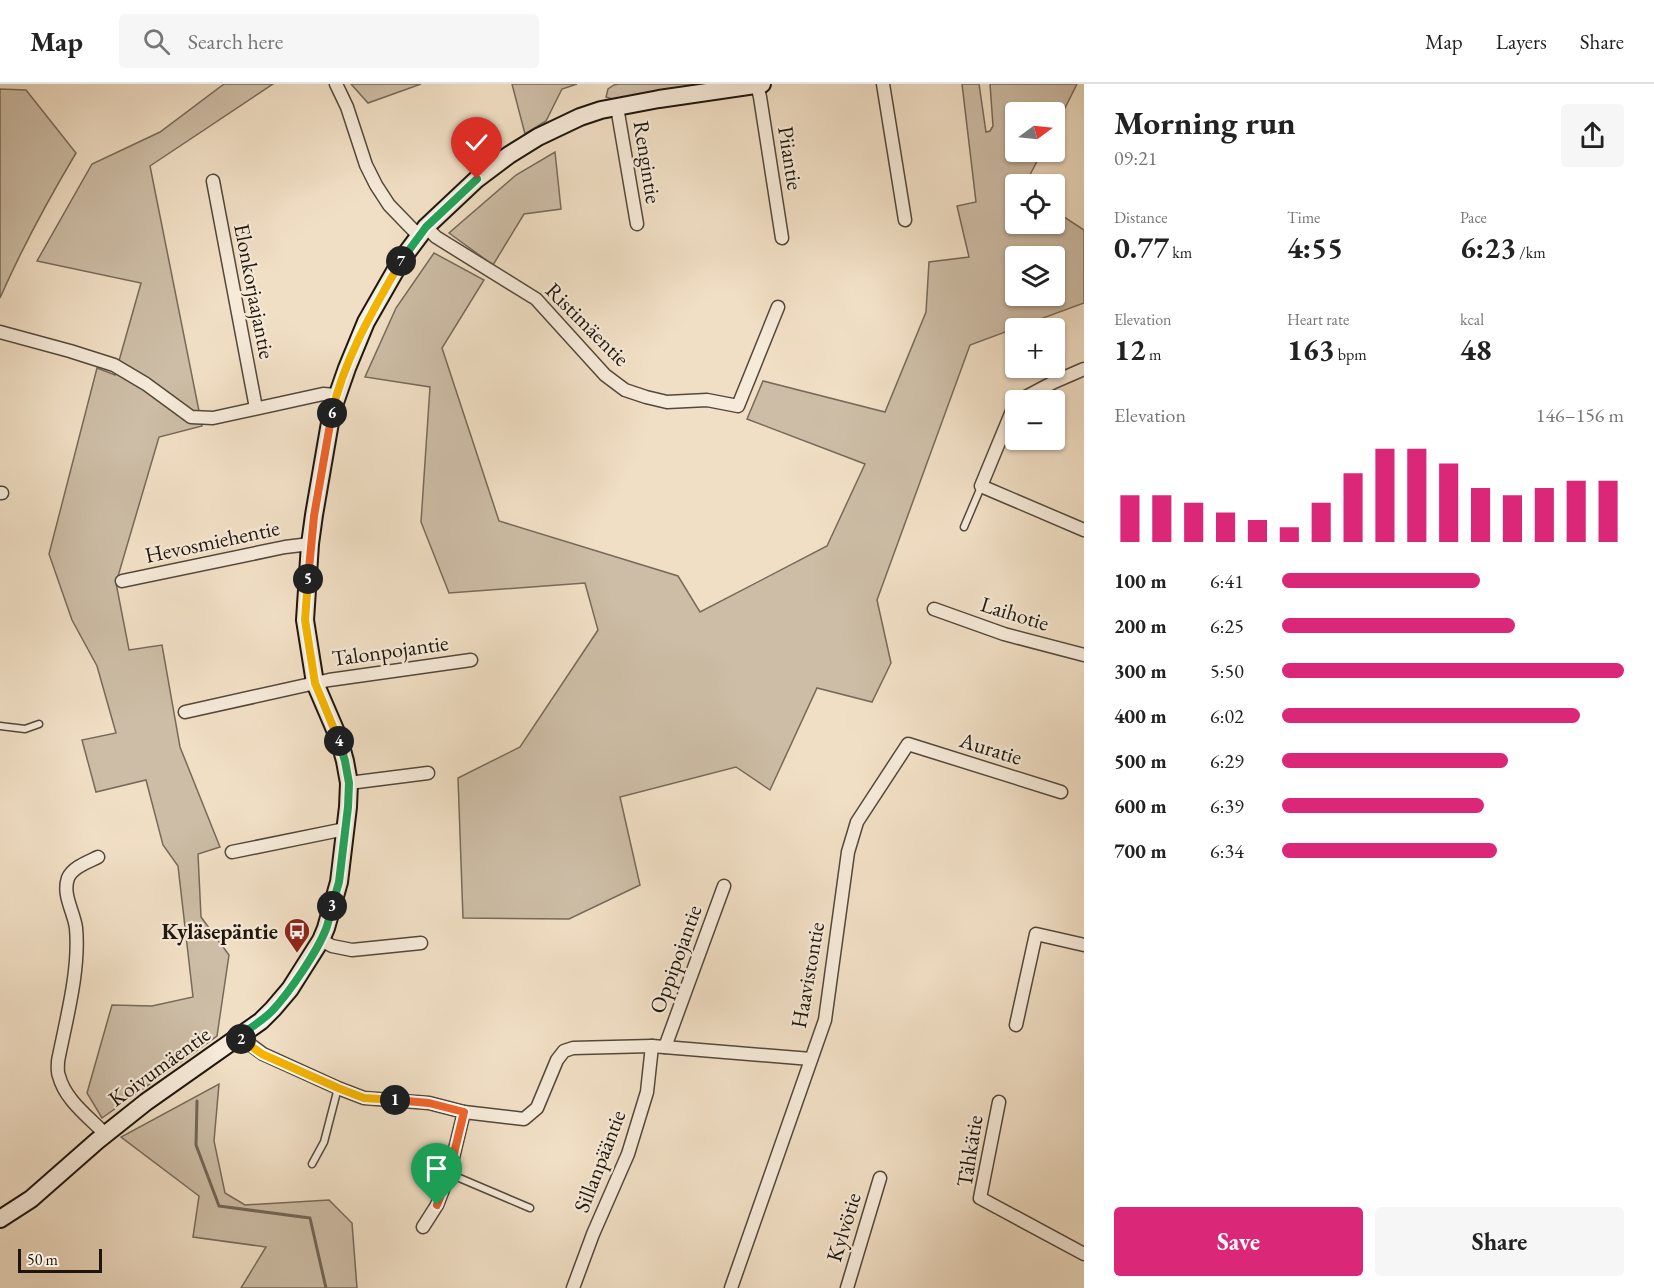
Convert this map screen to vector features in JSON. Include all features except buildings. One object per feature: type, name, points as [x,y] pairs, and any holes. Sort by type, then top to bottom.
[{"type":"street","points":[[336,84],[347,107],[366,165],[376,185],[388,205],[422,232]]},
{"type":"street","name":"Koivumäentie","points":[[0,1219],[31,1199],[105,1134],[146,1102],[261,1021],[290,989],[321,940],[339,882],[349,783],[339,739],[315,683],[305,620],[310,544],[330,422],[337,395],[366,322],[402,258],[422,232],[477,179],[538,137],[579,117],[659,99],[760,84]]},
{"type":"street","name":"Piiantie","points":[[760,84],[782,238]]},
{"type":"street","points":[[883,84],[905,220]]},
{"type":"street","name":"Rengintie","points":[[617,107],[636,224]]},
{"type":"street","name":"Elonkorjaajantie","points":[[213,181],[255,408]]},
{"type":"street","name":"Ristimäentie","points":[[422,232],[436,237],[536,299],[604,375],[626,390],[656,400],[667,402],[707,400],[738,406],[778,308]]},
{"type":"street","points":[[0,332],[114,365],[146,384],[192,417],[213,418],[323,394],[337,395]]},
{"type":"street","points":[[1039,390],[1084,369]]},
{"type":"street","points":[[1005,428],[981,486],[1084,530]]},
{"type":"street","name":"Hevosmiehentie","points":[[122,581],[285,547],[310,544]]},
{"type":"street","name":"Laihotie","points":[[934,609],[1004,634],[1084,655]]},
{"type":"street","name":"Talonpojantie","points":[[185,712],[329,680],[471,660]]},
{"type":"street","name":"Auratie","points":[[908,744],[1061,792]]},
{"type":"street","name":"Haavistontie","points":[[731,1288],[825,1020],[848,852],[857,822],[908,744]]},
{"type":"street","points":[[349,783],[429,773]]},
{"type":"street","points":[[232,852],[345,829]]},
{"type":"street","points":[[98,857],[75,870],[68,879],[67,896],[76,926],[77,953],[58,1061],[58,1075],[74,1102],[105,1134]]},
{"type":"street","name":"Oppipojantie","points":[[659,1046],[724,886]]},
{"type":"street","points":[[1016,1025],[1036,934],[1084,945]]},
{"type":"street","points":[[321,940],[332,946],[352,950],[421,943]]},
{"type":"street","points":[[239,1036],[262,1054],[364,1098],[429,1103],[464,1112],[524,1119],[537,1108],[557,1060],[564,1051],[573,1048],[659,1046],[811,1059]]},
{"type":"street","name":"Sillanpääntie","points":[[573,1288],[593,1234],[628,1154],[659,1046]]},
{"type":"street","name":"Tähkätie","points":[[999,1102],[980,1198],[1084,1254]]},
{"type":"street","points":[[423,1227],[437,1205],[449,1174],[464,1112]]},
{"type":"street","name":"Kylvötie","points":[[847,1288],[880,1178]]},
{"type":"lane","points":[[964,527],[981,486]]},
{"type":"lane","points":[[0,726],[25,729],[39,724]]},
{"type":"lane","points":[[312,1164],[324,1142],[338,1088]]},
{"type":"lane","points":[[449,1174],[530,1209]]},
{"type":"shaded area","points":[[224,84],[273,84],[150,166],[202,426],[159,437],[116,583],[129,650],[162,645],[180,747],[220,847],[198,854],[201,917],[229,955],[217,1036],[102,1118],[87,1093],[112,1005],[152,1006],[193,997],[178,866],[163,845],[146,780],[96,792],[82,740],[116,733],[97,666],[72,620],[49,554],[97,368],[115,375],[141,283],[37,261],[92,164],[160,132]]},
{"type":"shaded area","points":[[351,84],[421,84],[368,103]]},
{"type":"shaded area","points":[[512,84],[577,84],[562,89],[546,121],[525,134]]},
{"type":"shaded area","points":[[619,84],[701,84],[612,99],[606,97],[608,89]]},
{"type":"shaded area","points":[[962,84],[979,84],[986,132],[990,131],[993,126],[990,84],[1077,84],[1065,108],[1065,102],[1005,102],[1005,162],[1037,162],[1030,174],[1005,174],[1005,234],[1065,234],[1065,218],[1084,230],[1084,303],[1043,318],[1005,318],[1005,332],[970,345],[877,600],[891,663],[872,702],[817,688],[770,790],[736,767],[620,797],[640,885],[569,919],[463,918],[458,778],[520,747],[598,630],[585,583],[449,593],[421,522],[430,387],[365,377],[396,308],[434,253],[484,280],[442,348],[499,521],[678,576],[700,612],[827,546],[865,464],[747,419],[763,381],[885,412],[926,312],[929,262],[969,257],[957,206],[976,202]]},
{"type":"shaded area","points":[[0,89],[26,90],[76,153],[36,224],[0,298]]},
{"type":"shaded area","points":[[555,152],[561,209],[524,214],[493,265],[449,233],[516,175]]},
{"type":"shaded area","points":[[219,1084],[214,1141],[225,1193],[245,1205],[329,1200],[352,1223],[357,1288],[241,1288],[266,1247],[193,1237],[199,1196],[121,1137]]},
{"type":"waterway","points":[[197,1101],[196,1145],[219,1206],[310,1218],[326,1288]]},
{"type":"place","name":"Kyläsepäntie","points":[[297,954]]},
{"type":"route","points":[[437,1205],[449,1174],[464,1112],[429,1103],[364,1098],[262,1054],[239,1036],[273,1010],[290,989],[321,940],[339,882],[349,783],[339,739],[315,683],[305,620],[310,544],[332,411],[346,368],[366,322],[402,258],[426,227],[477,179]]}]
